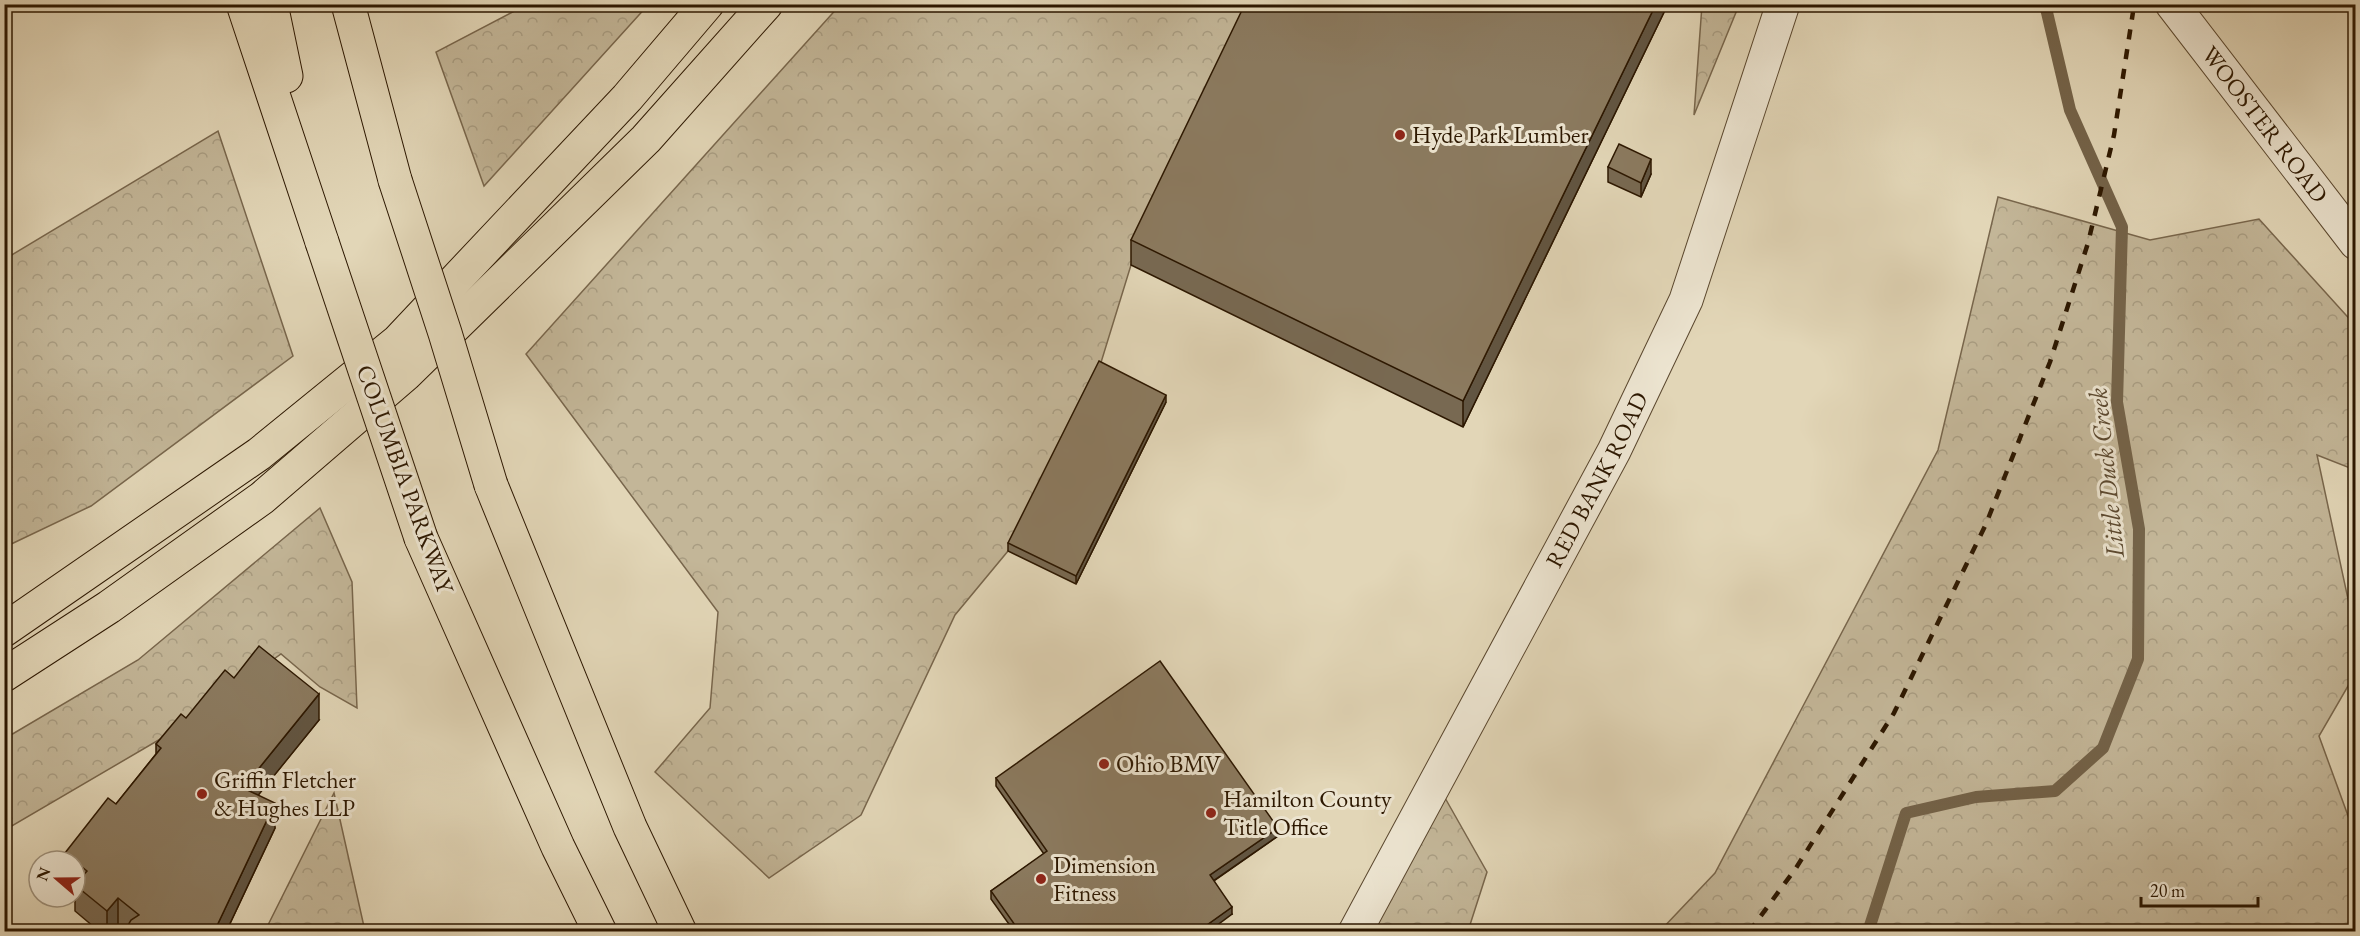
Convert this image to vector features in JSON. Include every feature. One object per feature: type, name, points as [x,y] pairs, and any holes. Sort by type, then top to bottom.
[{"type":"highway","points":[[243,4],[321,242]]},
{"type":"highway","name":"COLUMBIA PARKWAY","points":[[271,4],[321,242],[421,538],[558,848],[600,932]]},
{"type":"highway","points":[[348,4],[394,180],[445,333],[491,485],[630,827],[680,932]]},
{"type":"highway","points":[[4,630],[260,454],[398,341],[627,98],[707,4]]},
{"type":"highway","points":[[4,675],[109,607],[262,498],[406,374],[646,139],[766,4]]},
{"type":"street","name":"RED BANK ROAD","points":[[1355,932],[1614,452],[1686,300],[1783,4]]},
{"type":"street","name":"WOOSTER ROAD","points":[[2172,4],[2355,243]]},
{"type":"green space","points":[[526,5],[648,5],[484,186],[436,52]]},
{"type":"green space","points":[[840,5],[1258,5],[1131,265],[1099,369],[1008,551],[955,615],[861,815],[769,878],[655,772],[710,708],[718,612],[526,354]]},
{"type":"green space","points":[[1702,5],[1739,5],[1694,115]]},
{"type":"green space","points":[[218,131],[293,356],[91,506],[5,547],[5,259]]},
{"type":"green space","points":[[1998,197],[2150,240],[2259,219],[2355,325],[2355,470],[2317,455],[2356,636],[2355,674],[2319,736],[2355,835],[2355,931],[1660,931],[1715,873],[1938,450]]},
{"type":"green space","points":[[320,508],[352,582],[357,708],[320,687],[281,654],[174,731],[5,830],[4,739],[138,660]]},
{"type":"green space","points":[[1436,782],[1487,872],[1468,931],[1355,932]]},
{"type":"green space","points":[[334,793],[365,931],[265,931]]},
{"type":"building","name":"Hyde Park Lumber","points":[[1245,4],[1656,4],[1463,401],[1131,240]]},
{"type":"building","points":[[1619,144],[1651,159],[1641,183],[1608,167]]},
{"type":"building","points":[[1099,361],[1166,395],[1076,576],[1008,543]]},
{"type":"building","name":"Griffin Fletcher & Hughes LLP","points":[[259,646],[319,694],[243,788],[275,803],[214,932],[124,932],[131,920],[139,915],[118,898],[107,911],[87,895],[87,849],[68,849],[108,798],[116,804],[161,748],[156,744],[181,714],[186,718],[225,670],[234,678]]},
{"type":"building","points":[[1160,661],[1278,828],[1210,875],[1232,907],[1197,932],[1005,932],[1015,925],[991,891],[1047,851],[996,778]]},
{"type":"waterway","name":"Little Duck Creek","points":[[1868,932],[1906,813],[1976,797],[2055,791],[2103,748],[2138,659],[2139,529],[2117,402],[2122,227],[2070,110],[2045,4]]},
{"type":"railway","points":[[1749,932],[1796,868],[1894,713],[1986,524],[2050,362],[2088,243],[2114,135],[2133,12]]},
{"type":"place","name":"Hyde Park Lumber","points":[[1400,135]]},
{"type":"place","name":"Ohio BMV","points":[[1104,764]]},
{"type":"place","name":"Griffin Fletcher & Hughes LLP","points":[[202,794]]},
{"type":"place","name":"Hamilton County Title Office","points":[[1211,813]]},
{"type":"place","name":"Dimension Fitness","points":[[1041,879]]}]
